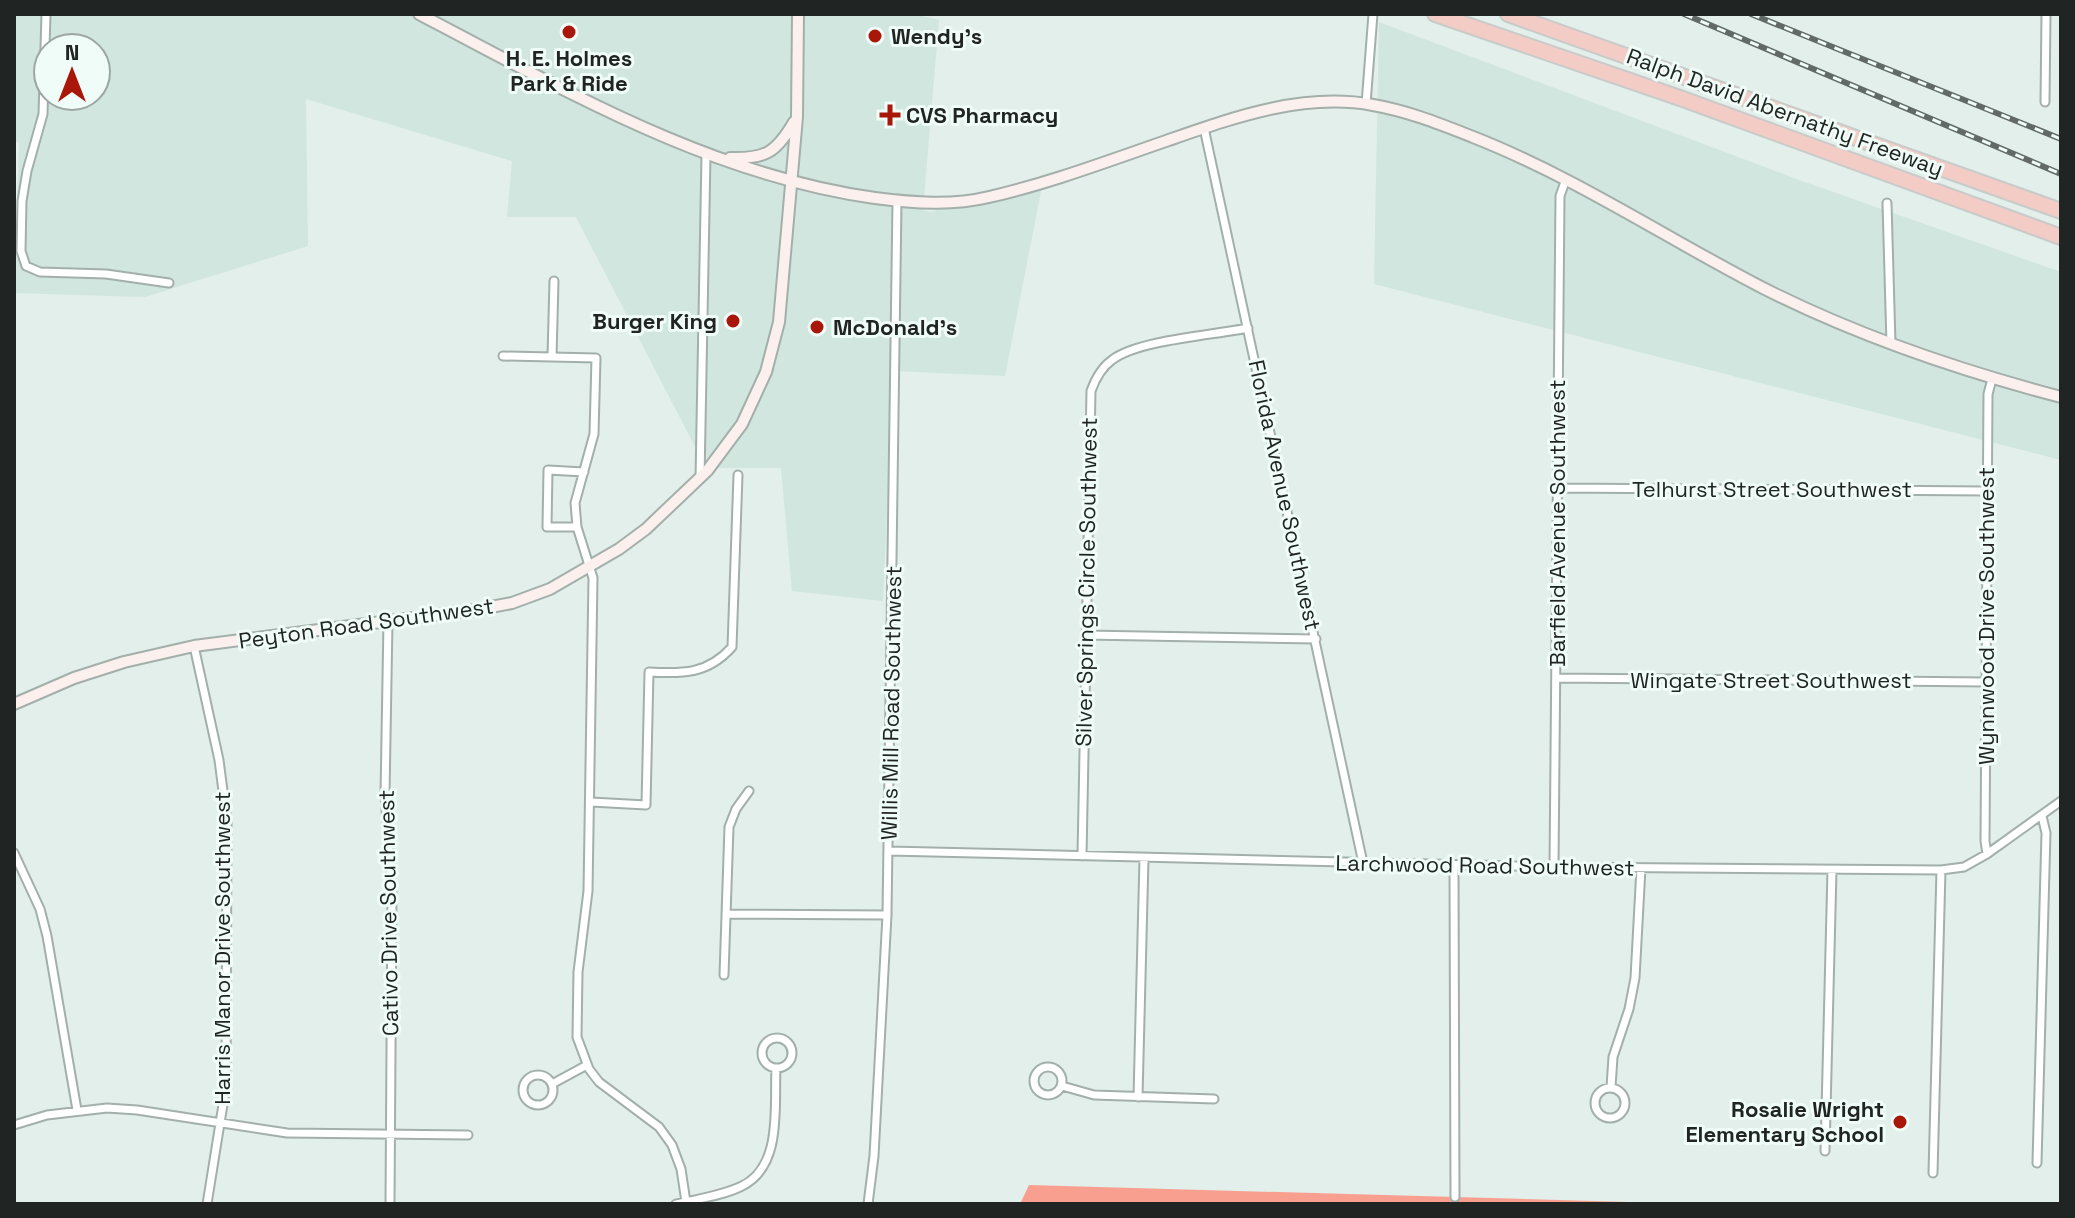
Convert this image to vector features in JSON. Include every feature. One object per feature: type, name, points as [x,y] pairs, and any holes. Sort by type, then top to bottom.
[{"type":"highway","name":"Ralph David Abernathy Freeway","points":[[1435,14],[1680,98],[2061,237]]},
{"type":"highway","name":"Ralph David Abernathy Freeway","points":[[1508,14],[2061,211]]},
{"type":"main road","points":[[419,14],[632,123],[711,156],[792,182],[897,201],[943,204],[985,198],[1056,179],[1204,128],[1292,104],[1330,101],[1366,104],[1432,120],[1504,149],[1566,179],[1763,288],[1891,344],[1992,379],[2061,397]]},
{"type":"main road","name":"Peyton Road Southwest","points":[[14,704],[99,670],[194,646],[512,603],[550,589],[619,549],[646,529],[700,479],[727,447],[742,424],[766,372],[779,322],[792,182],[797,117],[798,14]]},
{"type":"main road","points":[[711,156],[752,159],[771,152],[783,141],[797,117]]},
{"type":"street","points":[[46,14],[43,114],[22,201],[21,251],[26,266],[40,272],[106,274],[169,283]]},
{"type":"street","points":[[1366,104],[1373,14]]},
{"type":"street","points":[[2045,102],[2046,14]]},
{"type":"street","name":"Florida Avenue Southwest","points":[[1204,128],[1363,863]]},
{"type":"street","points":[[700,479],[711,156]]},
{"type":"street","name":"Barfield Avenue Southwest","points":[[1554,867],[1560,196],[1566,179]]},
{"type":"street","name":"Willis Mill Road Southwest","points":[[868,1204],[875,1140],[889,851],[897,201]]},
{"type":"street","points":[[1887,203],[1891,344]]},
{"type":"street","points":[[552,357],[554,281]]},
{"type":"street","name":"Silver Springs Circle Southwest","points":[[1082,856],[1088,405],[1096,378],[1110,361],[1131,349],[1248,328]]},
{"type":"street","points":[[503,356],[596,358],[595,426],[575,503],[577,527],[593,578],[588,891],[578,972],[577,1037],[587,1065],[606,1089],[659,1127],[672,1145],[681,1169],[686,1202]]},
{"type":"street","name":"Wynnwood Drive Southwest","points":[[1987,854],[1988,394],[1992,379]]},
{"type":"street","points":[[577,527],[547,527],[548,470],[584,472]]},
{"type":"street","points":[[591,802],[646,805],[649,672],[683,674],[709,667],[732,647],[738,475]]},
{"type":"street","name":"Telhurst Street Southwest","points":[[1557,488],[1987,491]]},
{"type":"street","name":"Cativo Drive Southwest","points":[[388,621],[385,795],[392,894],[390,1204]]},
{"type":"street","points":[[1085,635],[1316,639]]},
{"type":"street","name":"Harris Manor Drive Southwest","points":[[194,646],[219,760],[227,822],[226,1086],[207,1204]]},
{"type":"street","name":"Wingate Street Southwest","points":[[1556,678],[1986,682]]},
{"type":"street","points":[[724,975],[729,827],[736,809],[749,791]]},
{"type":"street","name":"Larchwood Road Southwest","points":[[889,851],[1554,867],[1941,870],[1964,867],[1987,854],[2061,801]]},
{"type":"street","points":[[2037,1163],[2046,848],[2042,816]]},
{"type":"street","points":[[14,853],[40,909],[47,936],[77,1110]]},
{"type":"street","points":[[1138,1097],[1144,858]]},
{"type":"street","points":[[1454,865],[1455,1197]]},
{"type":"street","points":[[1611,1087],[1613,1057],[1629,1009],[1635,978],[1641,868]]},
{"type":"street","points":[[1825,1151],[1832,870]]},
{"type":"street","points":[[1933,1173],[1941,870]]},
{"type":"street","points":[[726,918],[887,915]]},
{"type":"street","points":[[778,1038],[790,1045],[792,1054],[785,1066],[776,1068],[764,1061],[762,1052],[766,1043],[778,1038]]},
{"type":"street","points":[[552,1084],[587,1065]]},
{"type":"street","points":[[676,1204],[743,1185],[760,1170],[770,1156],[776,1068]]},
{"type":"street","points":[[541,1076],[552,1084],[553,1092],[546,1103],[537,1105],[526,1098],[523,1089],[529,1078],[541,1076]]},
{"type":"street","points":[[1062,1086],[1094,1095],[1214,1099]]},
{"type":"street","points":[[1611,1087],[1622,1092],[1625,1104],[1620,1114],[1609,1118],[1599,1113],[1595,1102],[1600,1091],[1611,1087]]},
{"type":"street","points":[[14,1125],[77,1110],[137,1110],[287,1133],[468,1135]]},
{"type":"shaded area","points":[[14,14],[914,14],[939,20],[923,210],[930,212],[1043,181],[1005,376],[893,371],[883,601],[792,591],[781,468],[706,468],[576,217],[507,217],[512,161],[306,99],[308,246],[145,297],[14,293],[19,142],[14,142]]},
{"type":"shaded area","points":[[1379,22],[1802,181],[2061,272],[2061,460],[1374,284]]},
{"type":"shaded area","points":[[1029,1185],[1698,1204],[1020,1204]]},
{"type":"railway","points":[[1684,14],[2061,174]]},
{"type":"railway","points":[[1751,14],[2061,139]]},
{"type":"place","name":"H. E. Holmes Park & Ride","points":[[569,32]]},
{"type":"place","name":"Wendy's","points":[[875,36]]},
{"type":"place","name":"CVS Pharmacy","points":[[890,115]]},
{"type":"place","name":"Burger King","points":[[733,321]]},
{"type":"place","name":"McDonald's","points":[[817,327]]},
{"type":"place","name":"Rosalie Wright Elementary School","points":[[1900,1122]]}]
